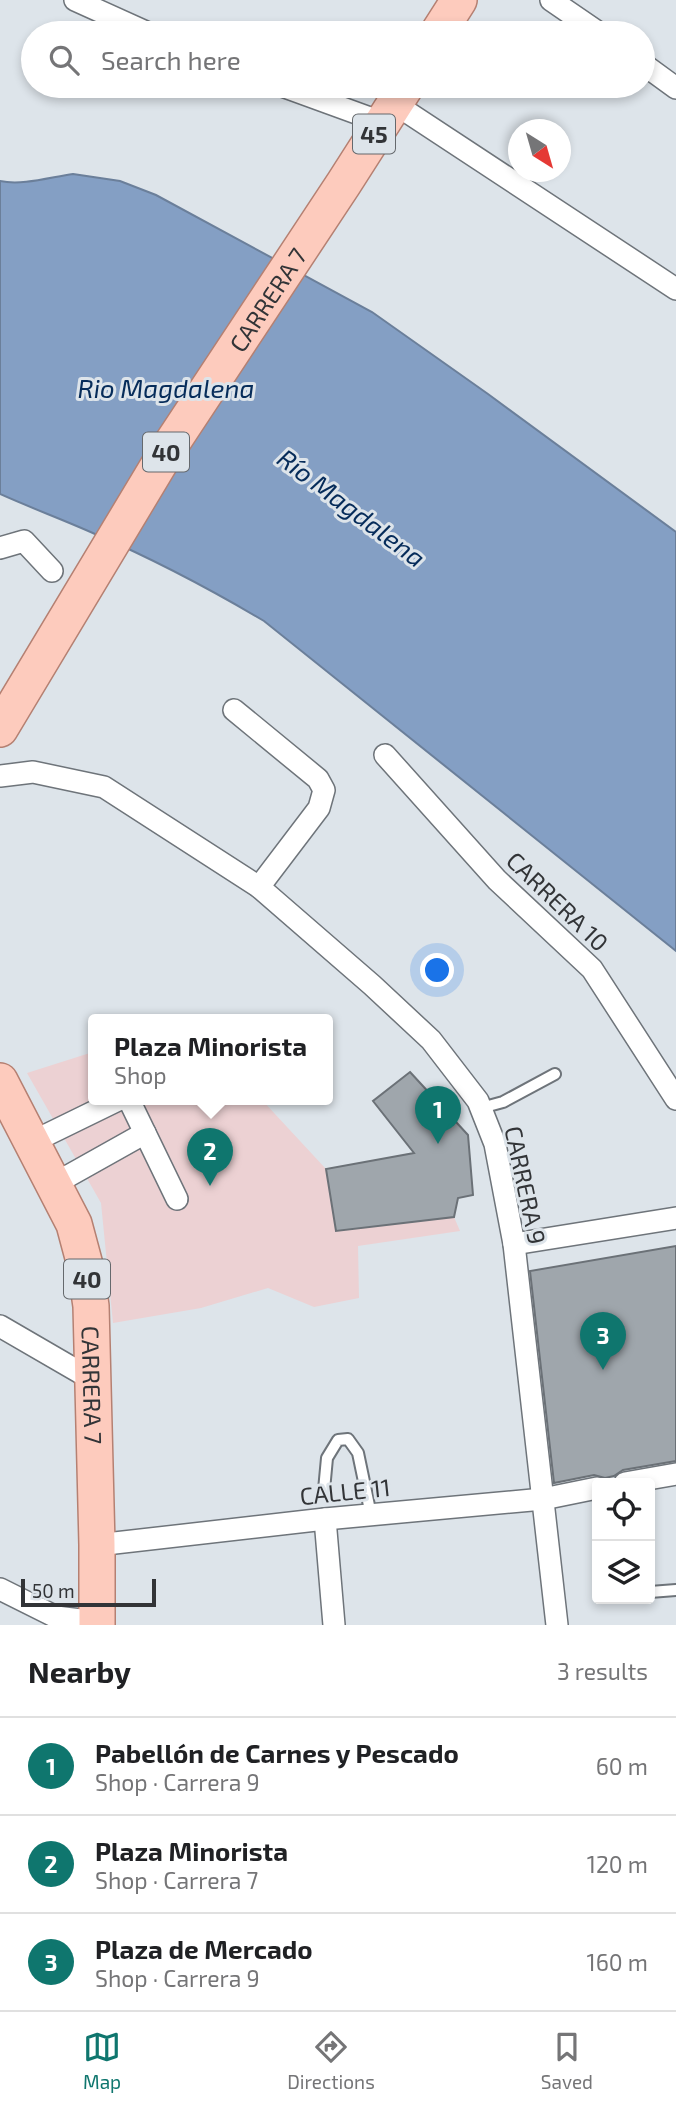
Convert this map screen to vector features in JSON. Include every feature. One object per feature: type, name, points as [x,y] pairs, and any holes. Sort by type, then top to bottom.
[{"type":"main road","points":[[446,21],[459,0]]},
{"type":"main road","name":"CARRERA 7","points":[[0,729],[170,446],[394,104]]},
{"type":"main road","name":"CARRERA 7","points":[[0,1081],[74,1224],[85,1265],[91,1306],[97,1623]]},
{"type":"street","points":[[75,0],[121,21]]},
{"type":"street","points":[[551,0],[582,21]]},
{"type":"street","points":[[655,73],[676,88]]},
{"type":"street","points":[[357,98],[394,104],[676,289]]},
{"type":"street","points":[[0,548],[24,541],[52,571]]},
{"type":"street","points":[[234,710],[318,779],[324,790],[319,808],[259,887]]},
{"type":"street","name":"CARRERA 10","points":[[386,755],[497,880],[593,969],[676,1099]]},
{"type":"street","name":"CARRERA 9","points":[[0,776],[33,772],[104,787],[259,887],[431,1040],[478,1101],[495,1144],[514,1244],[557,1625]]},
{"type":"street","points":[[32,1142],[108,1105]]},
{"type":"street","points":[[131,1105],[177,1199]]},
{"type":"street","points":[[54,1184],[145,1133]]},
{"type":"street","points":[[514,1244],[676,1218]]},
{"type":"street","points":[[0,1326],[93,1380]]},
{"type":"street","points":[[653,1478],[676,1474]]},
{"type":"street","name":"CALLE 11","points":[[97,1545],[325,1519],[543,1499],[592,1490]]},
{"type":"street","points":[[325,1519],[334,1625]]},
{"type":"street","points":[[0,1589],[57,1617],[97,1623]]},
{"type":"lane","points":[[481,1108],[503,1102],[555,1074]]},
{"type":"lane","points":[[324,1490],[327,1458],[338,1440],[348,1439],[358,1453],[371,1515]]},
{"type":"lane","points":[[655,1592],[676,1590]]},
{"type":"shaded area","points":[[88,1054],[88,1105],[267,1105],[326,1169],[336,1231],[454,1217],[460,1231],[358,1246],[359,1298],[314,1307],[268,1288],[201,1308],[113,1323],[101,1203],[27,1073]]},
{"type":"water","name":"Rio Magdalena","points":[[73,174],[120,181],[156,195],[372,312],[676,532],[676,951],[264,621],[138,554],[0,494],[0,181],[27,182]]},
{"type":"building","points":[[410,1072],[468,1135],[473,1195],[458,1198],[454,1217],[336,1231],[326,1169],[414,1153],[373,1101]]},
{"type":"building","points":[[676,1246],[676,1461],[623,1470],[605,1478],[594,1475],[554,1483],[530,1271]]},
{"type":"place","name":"Pabellón de Carnes y Pescado","points":[[438,1144]]},
{"type":"place","name":"Plaza Minorista","points":[[210,1186]]},
{"type":"place","name":"Plaza de Mercado","points":[[603,1370]]},
{"type":"water label","name":"Río Magdalena","points":[[352,507]]}]
